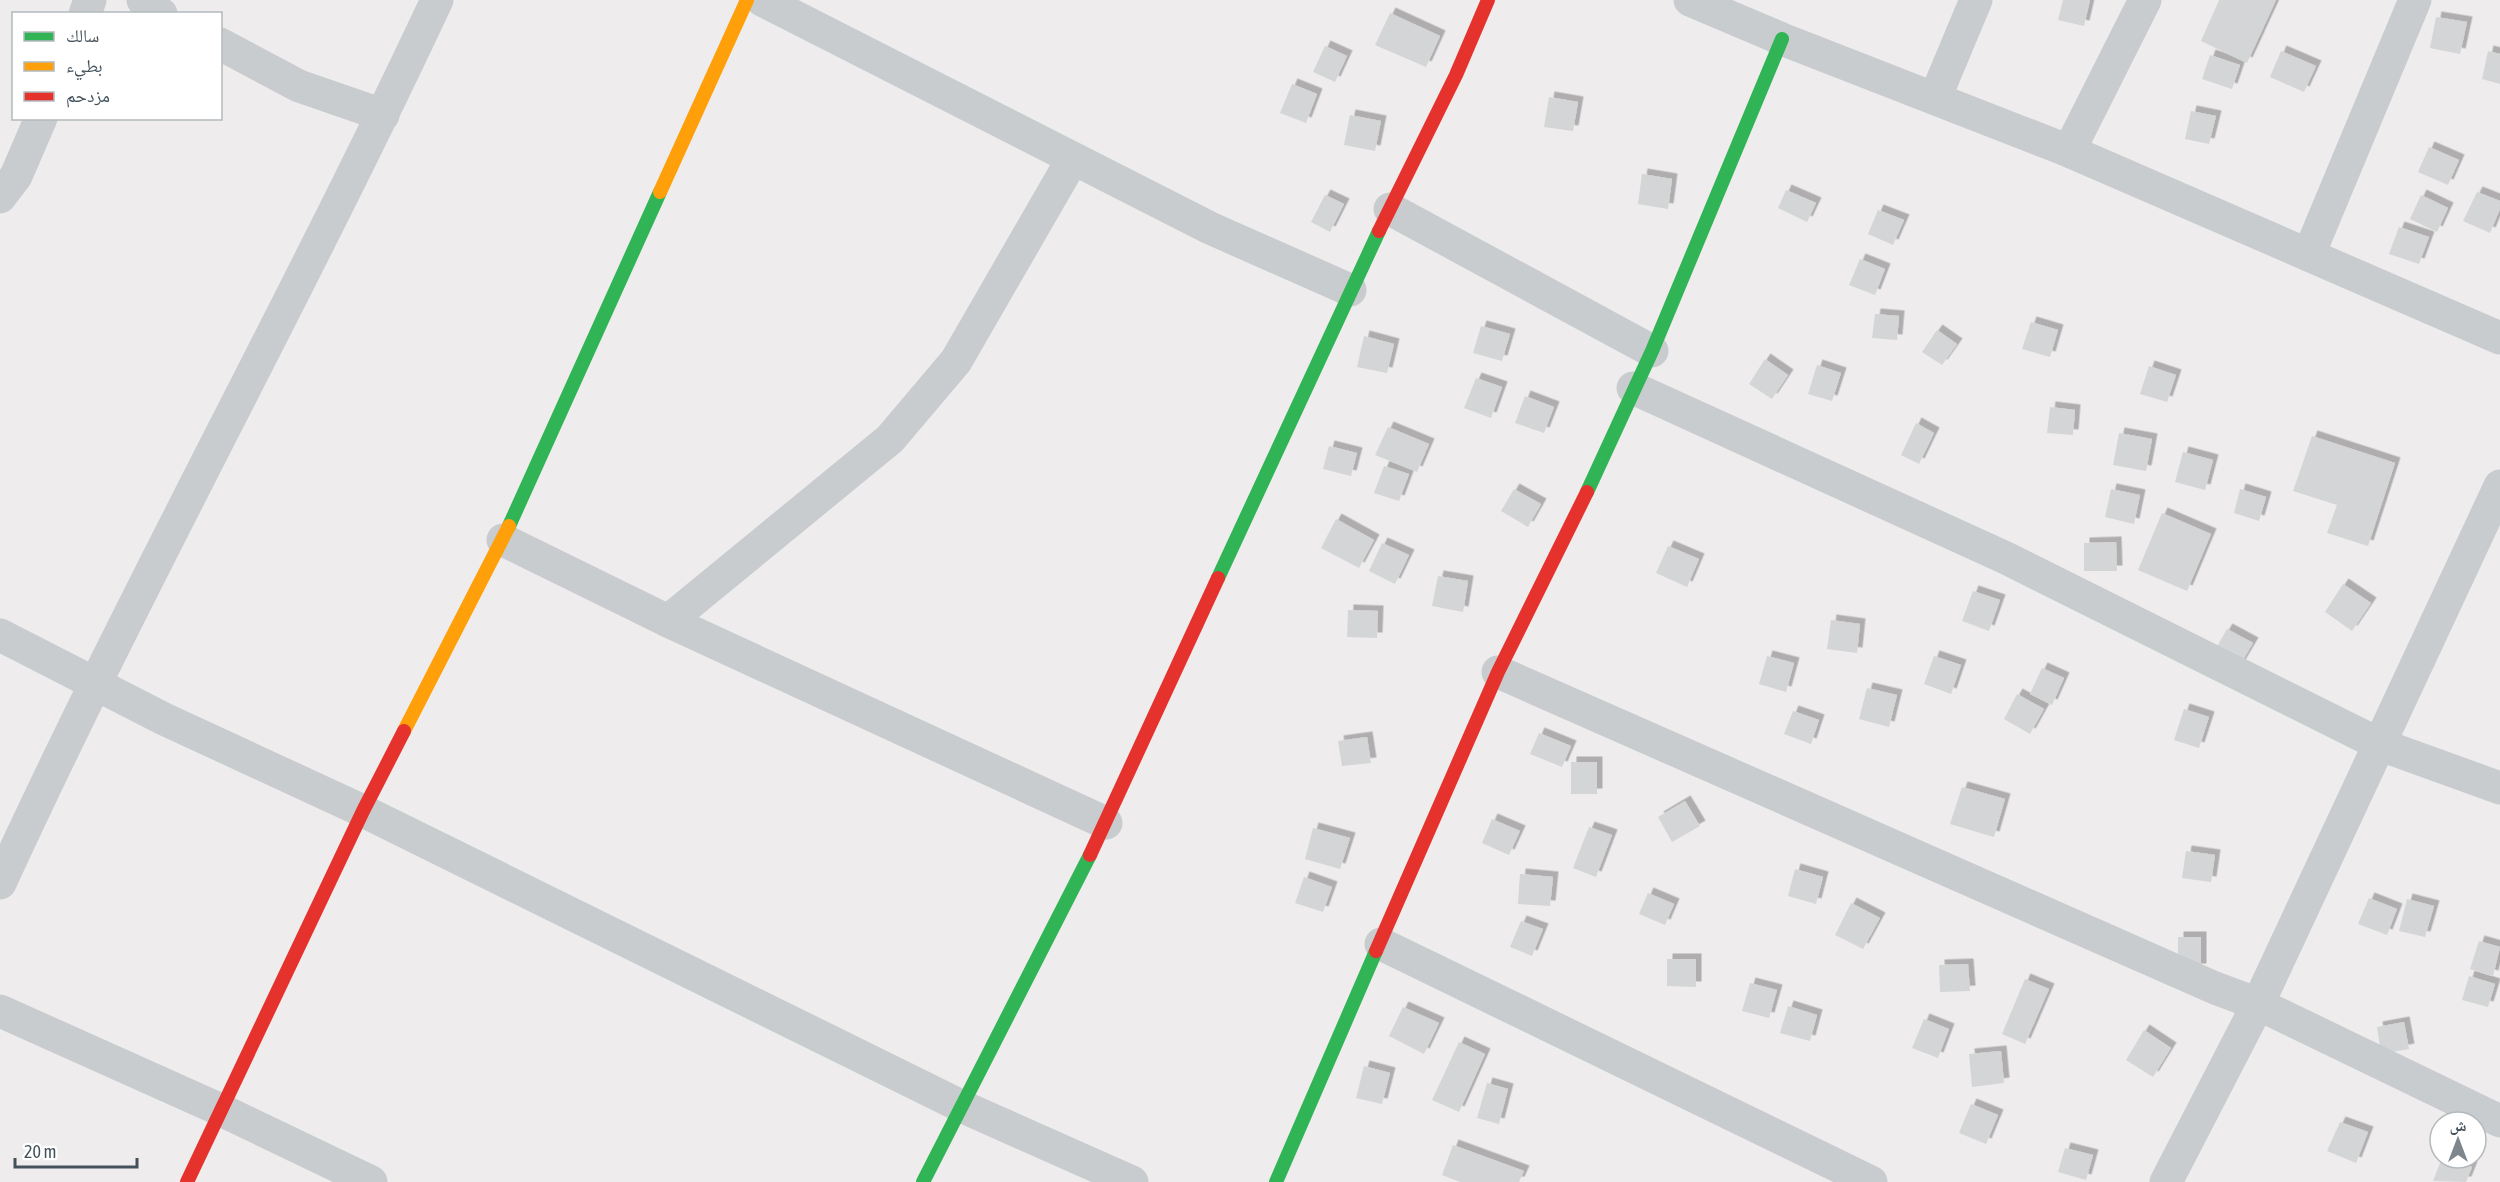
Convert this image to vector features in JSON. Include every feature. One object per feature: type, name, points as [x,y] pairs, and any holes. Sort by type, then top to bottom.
[{"type":"street","points":[[143,0],[158,12]]},
{"type":"street","points":[[0,883],[10,832],[96,684],[383,115],[437,0]]},
{"type":"street","points":[[187,1182],[363,811],[503,540],[747,0]]},
{"type":"street","points":[[762,0],[1072,160],[1210,228],[1350,290]]},
{"type":"street","points":[[923,1182],[1106,823],[1350,290],[1456,75],[1488,0]]},
{"type":"street","points":[[1690,0],[1782,39],[2069,151],[2500,338]]},
{"type":"street","points":[[1935,98],[1976,0]]},
{"type":"street","points":[[2069,151],[2145,0]]},
{"type":"street","points":[[2309,254],[2415,0]]},
{"type":"street","points":[[1276,1182],[1498,672],[1580,506],[1652,351],[1782,39]]},
{"type":"street","points":[[222,45],[299,86],[383,115]]},
{"type":"street","points":[[0,197],[16,176],[40,120]]},
{"type":"street","points":[[668,621],[890,439],[956,361],[1072,160]]},
{"type":"street","points":[[1390,209],[1652,351]]},
{"type":"street","points":[[1633,388],[2006,558],[2381,745],[2500,788]]},
{"type":"street","points":[[2166,1182],[2258,1004],[2381,745],[2500,486]]},
{"type":"street","points":[[503,540],[668,621],[1106,823]]},
{"type":"street","points":[[0,635],[174,724],[363,811],[961,1106],[1132,1182]]},
{"type":"street","points":[[1498,672],[2182,974],[2258,1004],[2500,1121]]},
{"type":"street","points":[[1381,944],[1871,1182]]},
{"type":"street","points":[[0,1011],[220,1110],[370,1182]]},
{"type":"building","points":[[2063,0],[2090,0],[2084,26],[2058,20]]},
{"type":"building","points":[[2219,0],[2276,0],[2247,63],[2201,41]]},
{"type":"building","points":[[1390,13],[1440,36],[1426,67],[1375,45]]},
{"type":"building","points":[[2436,17],[2467,22],[2460,54],[2430,48]]},
{"type":"building","points":[[1325,46],[1347,56],[1335,82],[1313,72]]},
{"type":"building","points":[[2281,51],[2316,66],[2304,92],[2270,77]]},
{"type":"building","points":[[2488,51],[2500,54],[2500,84],[2482,79]]},
{"type":"building","points":[[2210,55],[2240,65],[2232,89],[2202,79]]},
{"type":"building","points":[[1292,84],[1317,94],[1306,123],[1280,113]]},
{"type":"building","points":[[1549,97],[1578,102],[1573,131],[1544,127]]},
{"type":"building","points":[[2191,111],[2216,116],[2209,144],[2185,139]]},
{"type":"building","points":[[1350,115],[1381,121],[1375,151],[1344,145]]},
{"type":"building","points":[[2429,147],[2459,160],[2448,185],[2418,172]]},
{"type":"building","points":[[1642,174],[1672,179],[1668,209],[1638,204]]},
{"type":"building","points":[[1786,190],[1816,203],[1807,222],[1778,208]]},
{"type":"building","points":[[2477,192],[2500,201],[2500,209],[2490,233],[2463,221]]},
{"type":"building","points":[[1325,195],[1344,204],[1330,232],[1311,222]]},
{"type":"building","points":[[2421,195],[2448,208],[2437,232],[2410,219]]},
{"type":"building","points":[[1878,210],[1904,220],[1893,245],[1868,234]]},
{"type":"building","points":[[2399,227],[2429,237],[2419,264],[2389,254]]},
{"type":"building","points":[[1860,259],[1885,269],[1875,295],[1849,285]]},
{"type":"building","points":[[1875,314],[1899,316],[1897,340],[1872,338]]},
{"type":"building","points":[[2031,322],[2058,330],[2050,357],[2022,349]]},
{"type":"building","points":[[1481,326],[1510,334],[1502,361],[1473,353]]},
{"type":"building","points":[[1937,330],[1957,344],[1942,365],[1922,352]]},
{"type":"building","points":[[1364,336],[1394,344],[1387,373],[1357,367]]},
{"type":"building","points":[[1765,359],[1788,375],[1772,399],[1749,384]]},
{"type":"building","points":[[1817,365],[1841,373],[1832,401],[1808,394]]},
{"type":"building","points":[[2149,366],[2176,375],[2167,402],[2140,394]]},
{"type":"building","points":[[1476,378],[1502,387],[1491,418],[1464,408]]},
{"type":"building","points":[[1525,396],[1554,407],[1544,433],[1515,423]]},
{"type":"building","points":[[2050,407],[2075,410],[2073,435],[2047,433]]},
{"type":"building","points":[[1916,423],[1934,433],[1919,464],[1901,455]]},
{"type":"building","points":[[1388,427],[1429,444],[1417,472],[1375,455]]},
{"type":"building","points":[[2119,433],[2152,439],[2146,471],[2113,465]]},
{"type":"building","points":[[2312,436],[2395,463],[2368,546],[2327,533],[2337,505],[2293,491]]},
{"type":"building","points":[[1329,446],[1357,453],[1351,476],[1323,469]]},
{"type":"building","points":[[2183,452],[2213,460],[2205,490],[2175,482]]},
{"type":"building","points":[[1384,466],[1409,474],[1399,501],[1374,493]]},
{"type":"building","points":[[1514,489],[1541,504],[1528,527],[1501,511]]},
{"type":"building","points":[[2111,489],[2140,495],[2134,524],[2105,517]]},
{"type":"building","points":[[2240,489],[2266,497],[2259,521],[2234,513]]},
{"type":"building","points":[[2162,513],[2211,534],[2187,591],[2138,570]]},
{"type":"building","points":[[1336,519],[1374,540],[1359,568],[1321,548]]},
{"type":"building","points":[[2116,542],[2117,571],[2084,571],[2084,543]]},
{"type":"building","points":[[1382,543],[1409,555],[1395,584],[1369,571]]},
{"type":"building","points":[[1668,546],[1699,559],[1687,587],[1656,573]]},
{"type":"building","points":[[1438,576],[1468,581],[1463,612],[1432,606]]},
{"type":"building","points":[[2343,584],[2371,603],[2352,631],[2325,612]]},
{"type":"building","points":[[1973,591],[2000,600],[1989,631],[1962,621]]},
{"type":"building","points":[[1348,610],[1378,611],[1377,638],[1347,637]]},
{"type":"building","points":[[1831,620],[1860,624],[1857,653],[1827,649]]},
{"type":"building","points":[[2227,629],[2253,643],[2236,672],[2211,657]]},
{"type":"building","points":[[1767,656],[1794,663],[1786,692],[1759,684]]},
{"type":"building","points":[[1934,656],[1961,665],[1951,694],[1924,684]]},
{"type":"building","points":[[2042,668],[2064,678],[2052,705],[2030,694]]},
{"type":"building","points":[[1867,688],[1897,695],[1889,727],[1859,719]]},
{"type":"building","points":[[2017,694],[2044,709],[2030,734],[2004,719]]},
{"type":"building","points":[[2184,709],[2209,717],[2199,748],[2174,740]]},
{"type":"building","points":[[1793,711],[1819,720],[1811,744],[1784,734]]},
{"type":"building","points":[[1539,733],[1571,746],[1562,767],[1530,754]]},
{"type":"building","points":[[1367,737],[1371,763],[1342,766],[1338,741]]},
{"type":"building","points":[[1571,762],[1597,762],[1597,794],[1571,794]]},
{"type":"building","points":[[1962,787],[2005,799],[1994,837],[1950,824]]},
{"type":"building","points":[[1685,801],[1700,826],[1672,842],[1658,817]]},
{"type":"building","points":[[1492,819],[1520,831],[1509,855],[1482,843]]},
{"type":"building","points":[[1589,827],[1612,835],[1596,877],[1573,868]]},
{"type":"building","points":[[1313,828],[1350,838],[1340,869],[1305,859]]},
{"type":"building","points":[[2186,851],[2215,855],[2211,882],[2182,878]]},
{"type":"building","points":[[1795,869],[1823,877],[1816,904],[1788,896]]},
{"type":"building","points":[[1520,874],[1553,877],[1550,906],[1518,904]]},
{"type":"building","points":[[1304,877],[1332,887],[1323,912],[1295,903]]},
{"type":"building","points":[[1648,893],[1674,904],[1665,925],[1639,914]]},
{"type":"building","points":[[2369,898],[2397,909],[2387,935],[2358,924]]},
{"type":"building","points":[[2407,899],[2434,906],[2425,937],[2399,931]]},
{"type":"building","points":[[1851,903],[1880,918],[1863,949],[1835,935]]},
{"type":"building","points":[[1521,921],[1543,929],[1532,956],[1510,947]]},
{"type":"building","points":[[2178,937],[2201,937],[2201,969],[2178,969]]},
{"type":"building","points":[[2479,941],[2500,947],[2493,976],[2470,969]]},
{"type":"building","points":[[1667,959],[1696,959],[1696,987],[1667,986]]},
{"type":"building","points":[[1968,964],[1970,991],[1940,992],[1939,965]]},
{"type":"building","points":[[2469,976],[2495,984],[2488,1007],[2462,1000]]},
{"type":"building","points":[[2025,979],[2049,989],[2025,1044],[2002,1034]]},
{"type":"building","points":[[1750,983],[1777,990],[1769,1018],[1742,1011]]},
{"type":"building","points":[[1788,1006],[1817,1015],[1810,1041],[1780,1033]]},
{"type":"building","points":[[1403,1007],[1439,1023],[1424,1054],[1389,1036]]},
{"type":"building","points":[[1924,1019],[1949,1029],[1938,1058],[1912,1048]]},
{"type":"building","points":[[2404,1022],[2409,1049],[2381,1054],[2377,1027]]},
{"type":"building","points":[[2144,1030],[2171,1048],[2153,1077],[2126,1060]]},
{"type":"building","points":[[1459,1042],[1485,1054],[1459,1112],[1432,1100]]},
{"type":"building","points":[[2001,1051],[2004,1083],[1972,1087],[1969,1054]]},
{"type":"building","points":[[1364,1066],[1390,1073],[1382,1104],[1356,1098]]},
{"type":"building","points":[[1487,1083],[1508,1089],[1499,1124],[1477,1118]]},
{"type":"building","points":[[1971,1104],[1998,1115],[1986,1144],[1959,1133]]},
{"type":"building","points":[[2340,1122],[2368,1132],[2356,1163],[2327,1151]]},
{"type":"building","points":[[1453,1145],[1524,1171],[1519,1182],[1460,1182],[1442,1175]]},
{"type":"building","points":[[2065,1148],[2093,1155],[2086,1180],[2058,1172]]},
{"type":"building","points":[[2437,1170],[2471,1170],[2466,1182],[2433,1181]]},
{"type":"traffic: fast","points":[[1587,492],[1652,351],[1782,39]]},
{"type":"traffic: fast","points":[[509,526],[660,192]]},
{"type":"traffic: fast","points":[[1218,578],[1379,231]]},
{"type":"traffic: fast","points":[[923,1182],[1090,855]]},
{"type":"traffic: fast","points":[[1276,1182],[1376,951]]},
{"type":"traffic: slow","points":[[660,192],[747,0]]},
{"type":"traffic: slow","points":[[404,731],[509,526]]},
{"type":"traffic: jam","points":[[1379,231],[1456,75],[1488,0]]},
{"type":"traffic: jam","points":[[1376,951],[1498,672],[1587,492]]},
{"type":"traffic: jam","points":[[1090,855],[1218,578]]},
{"type":"traffic: jam","points":[[187,1182],[363,811],[404,731]]}]
